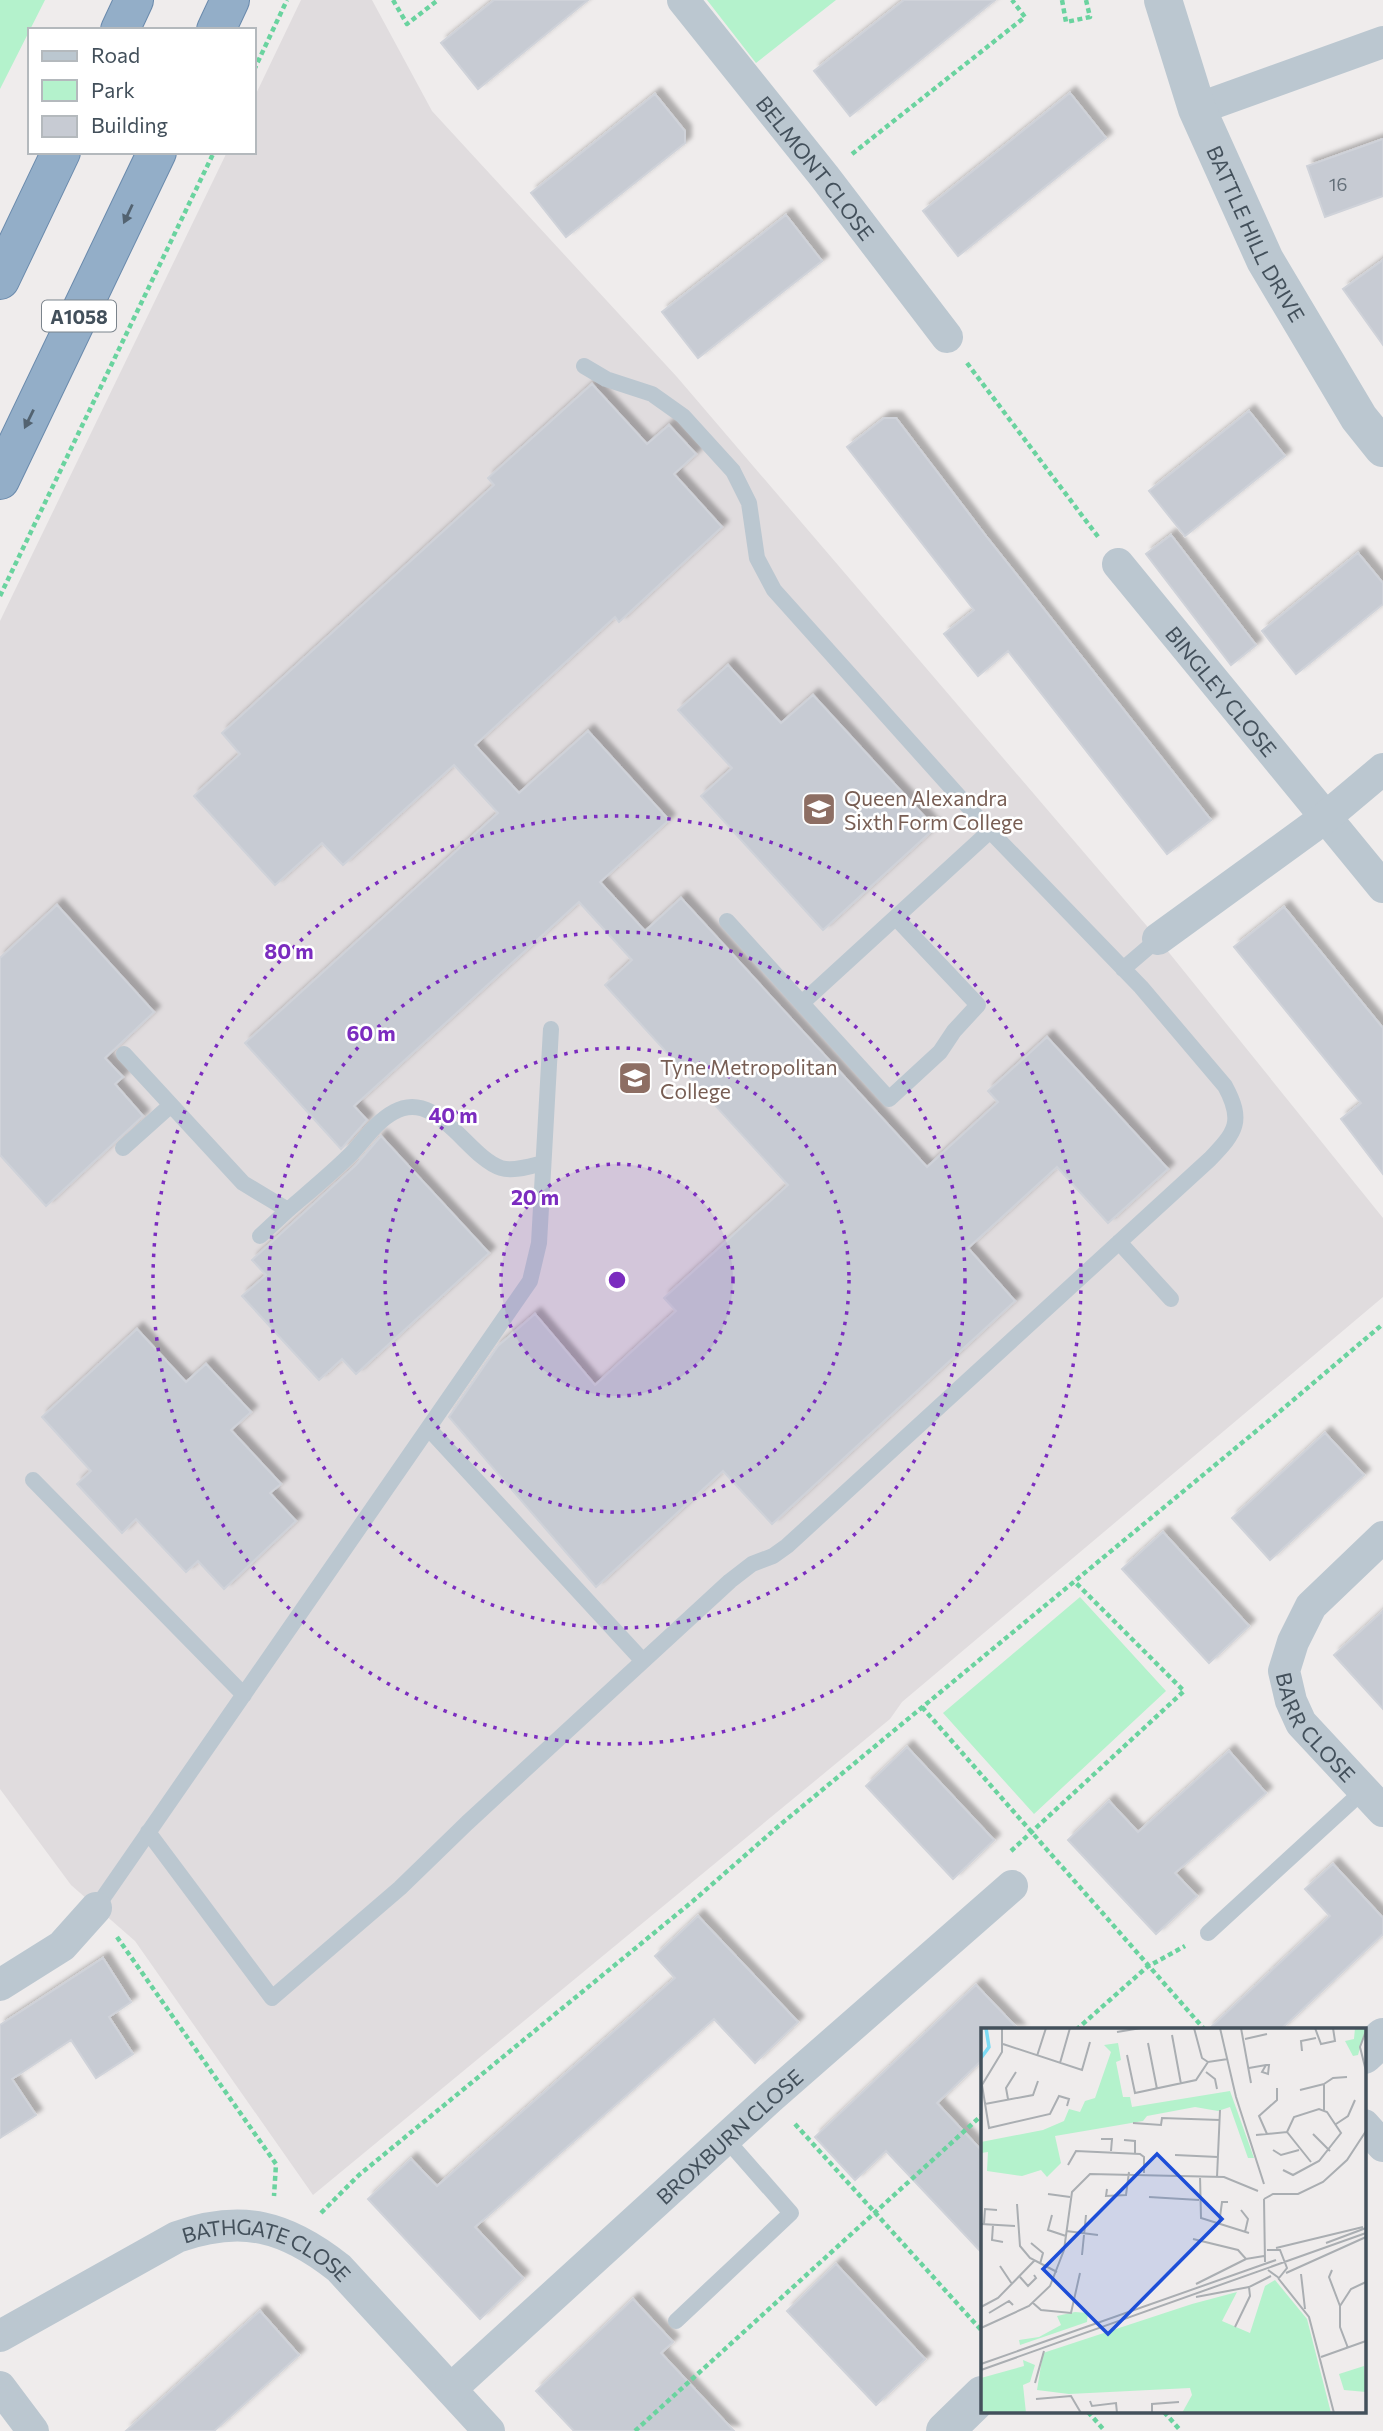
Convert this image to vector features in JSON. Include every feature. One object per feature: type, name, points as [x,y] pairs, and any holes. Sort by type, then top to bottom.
[{"type":"highway","points":[[111,28],[123,0]]},
{"type":"highway","points":[[121,28],[134,0]]},
{"type":"highway","points":[[217,28],[230,0]]},
{"type":"highway","points":[[3,274],[58,154]]},
{"type":"highway","name":"A1058","points":[[0,480],[156,154]]},
{"type":"street","name":"BELMONT CLOSE","points":[[682,0],[824,176],[947,337]]},
{"type":"street","name":"BATTLE HILL DRIVE","points":[[1163,0],[1197,109],[1265,260],[1359,418],[1383,448]]},
{"type":"street","points":[[1197,109],[1383,42]]},
{"type":"street","name":"BINGLEY CLOSE","points":[[1118,564],[1383,887]]},
{"type":"street","points":[[1158,939],[1326,817],[1383,769]]},
{"type":"street","name":"BARR CLOSE","points":[[1373,1801],[1301,1723],[1291,1701],[1284,1671],[1293,1642],[1311,1606],[1383,1537]]},
{"type":"street","name":"BROXBURN CLOSE","points":[[451,2389],[770,2098],[1012,1885]]},
{"type":"street","points":[[0,1984],[62,1946],[96,1908]]},
{"type":"street","points":[[1366,2053],[1383,2038]]},
{"type":"street","points":[[1366,2127],[1383,2146]]},
{"type":"street","name":"BATHGATE CLOSE","points":[[0,2336],[177,2237],[221,2225],[284,2234],[320,2253],[339,2268],[489,2431]]},
{"type":"street","points":[[0,2387],[33,2431]]},
{"type":"street","points":[[945,2431],[981,2396]]},
{"type":"lane","points":[[148,1832],[272,1998],[400,1888],[730,1581],[752,1564],[773,1556],[787,1546],[1210,1159],[1233,1132],[1236,1119],[1234,1103],[1225,1086],[1123,969],[990,831],[774,590],[757,558],[749,503],[733,471],[683,416],[652,394],[606,379],[584,366]]},
{"type":"lane","points":[[803,1002],[990,831]]},
{"type":"lane","points":[[727,921],[889,1099],[940,1052],[954,1031],[978,1005],[896,918]]},
{"type":"lane","points":[[1123,969],[1158,939]]},
{"type":"lane","points":[[96,1908],[530,1281],[538,1243],[551,1029]]},
{"type":"lane","points":[[124,1055],[243,1183],[288,1210]]},
{"type":"lane","points":[[124,1148],[171,1105]]},
{"type":"lane","points":[[260,1236],[351,1154],[376,1126],[394,1112],[409,1106],[435,1115],[457,1131],[491,1163],[503,1169],[543,1163]]},
{"type":"lane","points":[[1119,1242],[1171,1299]]},
{"type":"lane","points":[[429,1429],[642,1660]]},
{"type":"lane","points":[[33,1480],[244,1695]]},
{"type":"lane","points":[[1208,1933],[1373,1801]]},
{"type":"lane","points":[[676,2321],[791,2213],[726,2139]]},
{"type":"path","points":[[256,66],[287,0]]},
{"type":"path","points":[[393,0],[407,24],[438,0]]},
{"type":"path","points":[[824,176],[1025,18],[1012,0]]},
{"type":"path","points":[[1062,0],[1066,22],[1090,17],[1086,0]]},
{"type":"path","points":[[0,596],[213,154]]},
{"type":"path","points":[[947,337],[1118,564]]},
{"type":"path","points":[[284,2234],[693,1901],[781,1824],[1383,1324]]},
{"type":"path","points":[[1012,1885],[997,1863],[1184,1691],[1074,1581]]},
{"type":"path","points":[[922,1707],[1203,2028]]},
{"type":"path","points":[[96,1908],[276,2164],[284,2234]]},
{"type":"path","points":[[1078,2028],[1147,1967],[1208,1933]]},
{"type":"path","points":[[770,2098],[981,2330]]},
{"type":"path","points":[[635,2431],[981,2116]]},
{"type":"path","points":[[1090,2414],[1105,2431]]},
{"type":"path","points":[[1166,2414],[1181,2431]]},
{"type":"shaded area","name":"Tyne Metropolitan College","points":[[301,0],[372,0],[432,111],[677,377],[1158,939],[1383,1218],[1383,1297],[902,1702],[890,1719],[313,2195],[135,1941],[71,1885],[0,1789],[0,621],[226,154],[256,154],[256,94]]},
{"type":"green space","points":[[0,0],[45,0],[31,28],[28,28],[28,34],[0,89]]},
{"type":"green space","points":[[707,0],[836,0],[756,63]]},
{"type":"green space","points":[[1080,1597],[1166,1691],[1034,1814],[943,1713]]},
{"type":"building","points":[[494,0],[588,0],[478,89],[441,43]]},
{"type":"building","points":[[904,0],[995,0],[850,116],[814,71]]},
{"type":"building","points":[[1070,93],[1106,138],[958,256],[923,211]]},
{"type":"building","points":[[655,94],[685,131],[685,143],[566,237],[531,193]]},
{"type":"building","points":[[1383,139],[1383,196],[1325,217],[1307,166]]},
{"type":"building","points":[[786,215],[822,261],[698,358],[662,312]]},
{"type":"building","points":[[1383,260],[1383,345],[1343,289]]},
{"type":"building","points":[[592,384],[647,444],[669,425],[696,454],[674,474],[722,527],[619,622],[615,617],[475,745],[519,793],[588,731],[669,820],[600,882],[645,931],[681,898],[927,1167],[998,1102],[988,1091],[1047,1037],[1168,1169],[1108,1223],[1057,1167],[968,1248],[1015,1301],[772,1524],[723,1471],[596,1587],[449,1417],[498,1346],[535,1314],[595,1385],[676,1311],[664,1298],[788,1185],[605,985],[632,960],[579,902],[354,1106],[367,1120],[341,1149],[245,1043],[498,813],[454,765],[343,865],[322,843],[275,885],[194,796],[240,754],[222,733],[494,485],[488,478]]},
{"type":"building","points":[[1249,411],[1285,456],[1185,536],[1149,491]]},
{"type":"building","points":[[884,418],[896,418],[1211,820],[1167,854],[1008,651],[978,676],[944,634],[974,610],[847,447]]},
{"type":"building","points":[[1171,535],[1256,645],[1231,665],[1146,554]]},
{"type":"building","points":[[1358,553],[1383,583],[1383,604],[1296,674],[1262,631]]},
{"type":"building","points":[[728,665],[781,723],[813,695],[935,828],[823,930],[701,796],[732,768],[678,710]]},
{"type":"building","points":[[57,905],[154,1012],[105,1058],[123,1077],[115,1084],[143,1116],[46,1206],[0,1155],[0,958]]},
{"type":"building","points":[[1284,907],[1383,1028],[1383,1174],[1341,1119],[1361,1103],[1234,947]]},
{"type":"building","points":[[381,1136],[489,1253],[356,1374],[342,1359],[319,1380],[242,1296],[266,1275],[252,1260],[356,1165]]},
{"type":"building","points":[[137,1329],[186,1382],[206,1364],[251,1412],[231,1430],[281,1484],[270,1493],[296,1521],[224,1589],[198,1561],[186,1572],[136,1519],[122,1533],[77,1484],[91,1471],[42,1417]]},
{"type":"building","points":[[1325,1433],[1364,1475],[1270,1560],[1232,1518]]},
{"type":"building","points":[[1163,1532],[1249,1626],[1209,1663],[1122,1569]]},
{"type":"building","points":[[1383,1611],[1383,1709],[1334,1655]]},
{"type":"building","points":[[907,1747],[994,1840],[953,1879],[866,1786]]},
{"type":"building","points":[[1229,1751],[1266,1793],[1175,1873],[1197,1896],[1156,1934],[1068,1840],[1109,1801],[1138,1832]]},
{"type":"building","points":[[1333,1864],[1383,1918],[1383,1934],[1282,2028],[1210,2028],[1330,1916],[1305,1889]]},
{"type":"building","points":[[698,1916],[798,2022],[755,2063],[714,2019],[475,2227],[523,2278],[480,2319],[368,2199],[411,2159],[437,2186],[675,1978],[655,1956]]},
{"type":"building","points":[[103,1958],[131,2002],[109,2017],[133,2054],[96,2078],[71,2040],[12,2079],[36,2115],[0,2138],[0,2025]]},
{"type":"building","points":[[976,1985],[1017,2028],[981,2028],[981,2061],[937,2103],[981,2150],[981,2252],[886,2151],[855,2180],[815,2137]]},
{"type":"building","points":[[836,2264],[925,2359],[876,2405],[787,2311]]},
{"type":"building","points":[[633,2299],[673,2342],[661,2353],[734,2431],[574,2431],[536,2391]]},
{"type":"building","points":[[260,2311],[299,2355],[214,2431],[126,2431]]},
{"type":"place","name":"Queen Alexandra Sixth Form College","points":[[819,809]]},
{"type":"place","name":"Tyne Metropolitan College","points":[[635,1078]]}]
